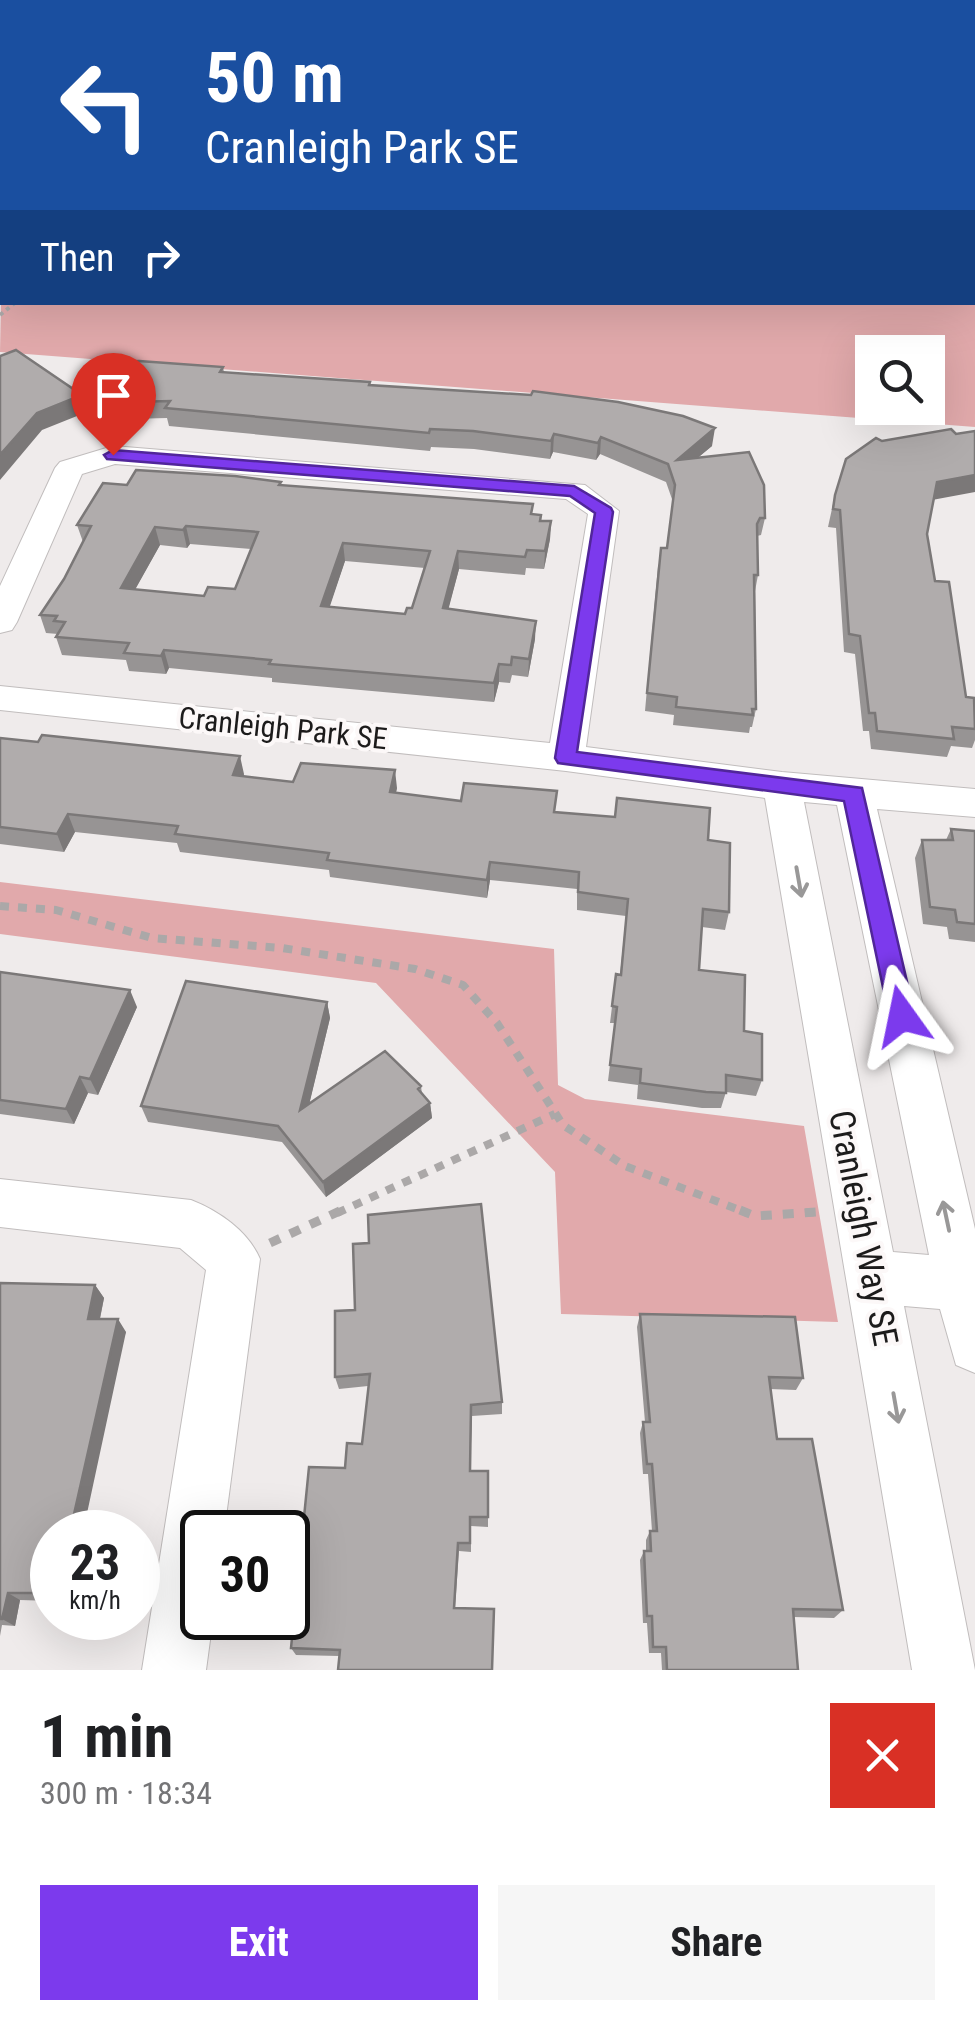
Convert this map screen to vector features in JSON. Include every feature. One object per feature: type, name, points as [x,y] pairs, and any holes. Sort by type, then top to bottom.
[{"type":"street","points":[[0,622],[70,468],[113,455],[574,491],[604,512],[566,758]]},
{"type":"street","name":"Cranleigh Park SE","points":[[0,698],[566,758],[854,794],[975,803]]},
{"type":"street","name":"Cranleigh Way SE","points":[[782,786],[944,1670]]},
{"type":"street","points":[[854,794],[968,1284],[975,1346]]},
{"type":"street","points":[[0,1202],[191,1225],[234,1259],[174,1670]]},
{"type":"street","points":[[873,1277],[968,1284]]},
{"type":"path","points":[[0,906],[56,910],[152,938],[282,948],[415,969],[463,985],[497,1023],[563,1126],[625,1166],[754,1216],[826,1212]]},
{"type":"path","points":[[234,1259],[556,1114]]},
{"type":"shaded area","points":[[1,305],[975,305],[975,427],[945,425],[945,335],[855,335],[855,418],[0,352]]},
{"type":"shaded area","points":[[0,882],[554,949],[558,1085],[585,1099],[804,1126],[838,1322],[561,1314],[555,1172],[376,983],[0,934]]},
{"type":"building","points":[[16,350],[82,395],[37,413],[0,455],[0,356]]},
{"type":"building","points":[[139,361],[223,367],[220,372],[370,382],[369,385],[531,395],[533,391],[618,402],[683,416],[715,428],[677,460],[749,452],[764,485],[765,518],[757,524],[758,575],[754,575],[753,715],[676,707],[677,697],[647,693],[661,548],[667,548],[675,485],[668,464],[601,437],[598,443],[554,434],[551,441],[473,431],[430,429],[429,433],[165,408],[170,401],[87,403],[97,363]]},
{"type":"building","points":[[951,429],[956,434],[975,431],[975,475],[937,482],[927,534],[935,581],[949,582],[966,697],[974,698],[975,729],[952,727],[954,739],[877,731],[875,713],[869,713],[860,636],[849,634],[840,510],[833,509],[835,495],[846,459],[876,438],[882,441]]},
{"type":"building","points":[[136,470],[533,504],[531,514],[541,515],[540,521],[551,521],[545,551],[527,550],[525,557],[458,551],[443,608],[536,621],[529,659],[512,657],[511,665],[499,664],[494,683],[269,664],[271,660],[164,650],[161,656],[124,653],[129,643],[56,637],[65,622],[54,621],[57,616],[40,615],[91,526],[77,525],[103,483],[127,485]],"holes":[[[186,526],[258,532],[235,589],[208,587],[204,596],[121,588],[155,527],[183,530]],[[343,543],[430,551],[412,608],[407,608],[405,614],[321,606]]]},
{"type":"building","points":[[42,735],[240,756],[233,775],[293,782],[301,763],[395,770],[390,792],[461,801],[464,783],[557,791],[554,812],[615,817],[617,798],[710,808],[708,840],[730,843],[729,912],[703,909],[699,970],[745,975],[744,1031],[762,1034],[762,1080],[726,1075],[726,1093],[706,1092],[640,1083],[641,1069],[610,1065],[617,1007],[612,1006],[616,974],[621,975],[628,899],[578,892],[579,872],[490,862],[487,880],[327,860],[329,853],[175,834],[178,826],[68,814],[57,834],[0,827],[0,738],[38,742]]},
{"type":"building","points":[[951,829],[975,831],[975,924],[957,922],[955,910],[930,907],[922,840],[953,840]]},
{"type":"building","points":[[0,972],[130,990],[90,1079],[80,1077],[66,1109],[0,1100]]},
{"type":"building","points":[[186,981],[327,1002],[300,1110],[385,1051],[421,1086],[418,1089],[430,1103],[323,1182],[278,1126],[141,1106]]},
{"type":"building","points":[[481,1204],[502,1402],[471,1405],[470,1471],[488,1471],[488,1517],[470,1517],[470,1543],[458,1543],[454,1608],[494,1609],[492,1670],[338,1670],[340,1650],[291,1648],[292,1640],[310,1640],[310,1510],[305,1510],[309,1467],[345,1468],[347,1443],[362,1444],[370,1374],[335,1377],[335,1311],[355,1310],[353,1244],[369,1243],[368,1215]]},
{"type":"building","points":[[0,1283],[95,1285],[88,1319],[118,1319],[75,1510],[30,1510],[30,1593],[8,1593],[0,1619]]},
{"type":"building","points":[[640,1314],[795,1317],[803,1378],[769,1377],[777,1439],[812,1439],[843,1610],[793,1609],[798,1670],[667,1670],[666,1647],[653,1647],[652,1616],[647,1616],[644,1551],[651,1551],[650,1531],[657,1531],[652,1464],[647,1464],[643,1422],[650,1422]]},
{"type":"route","points":[[113,455],[574,491],[604,512],[566,758],[854,794],[902,1016]]}]
